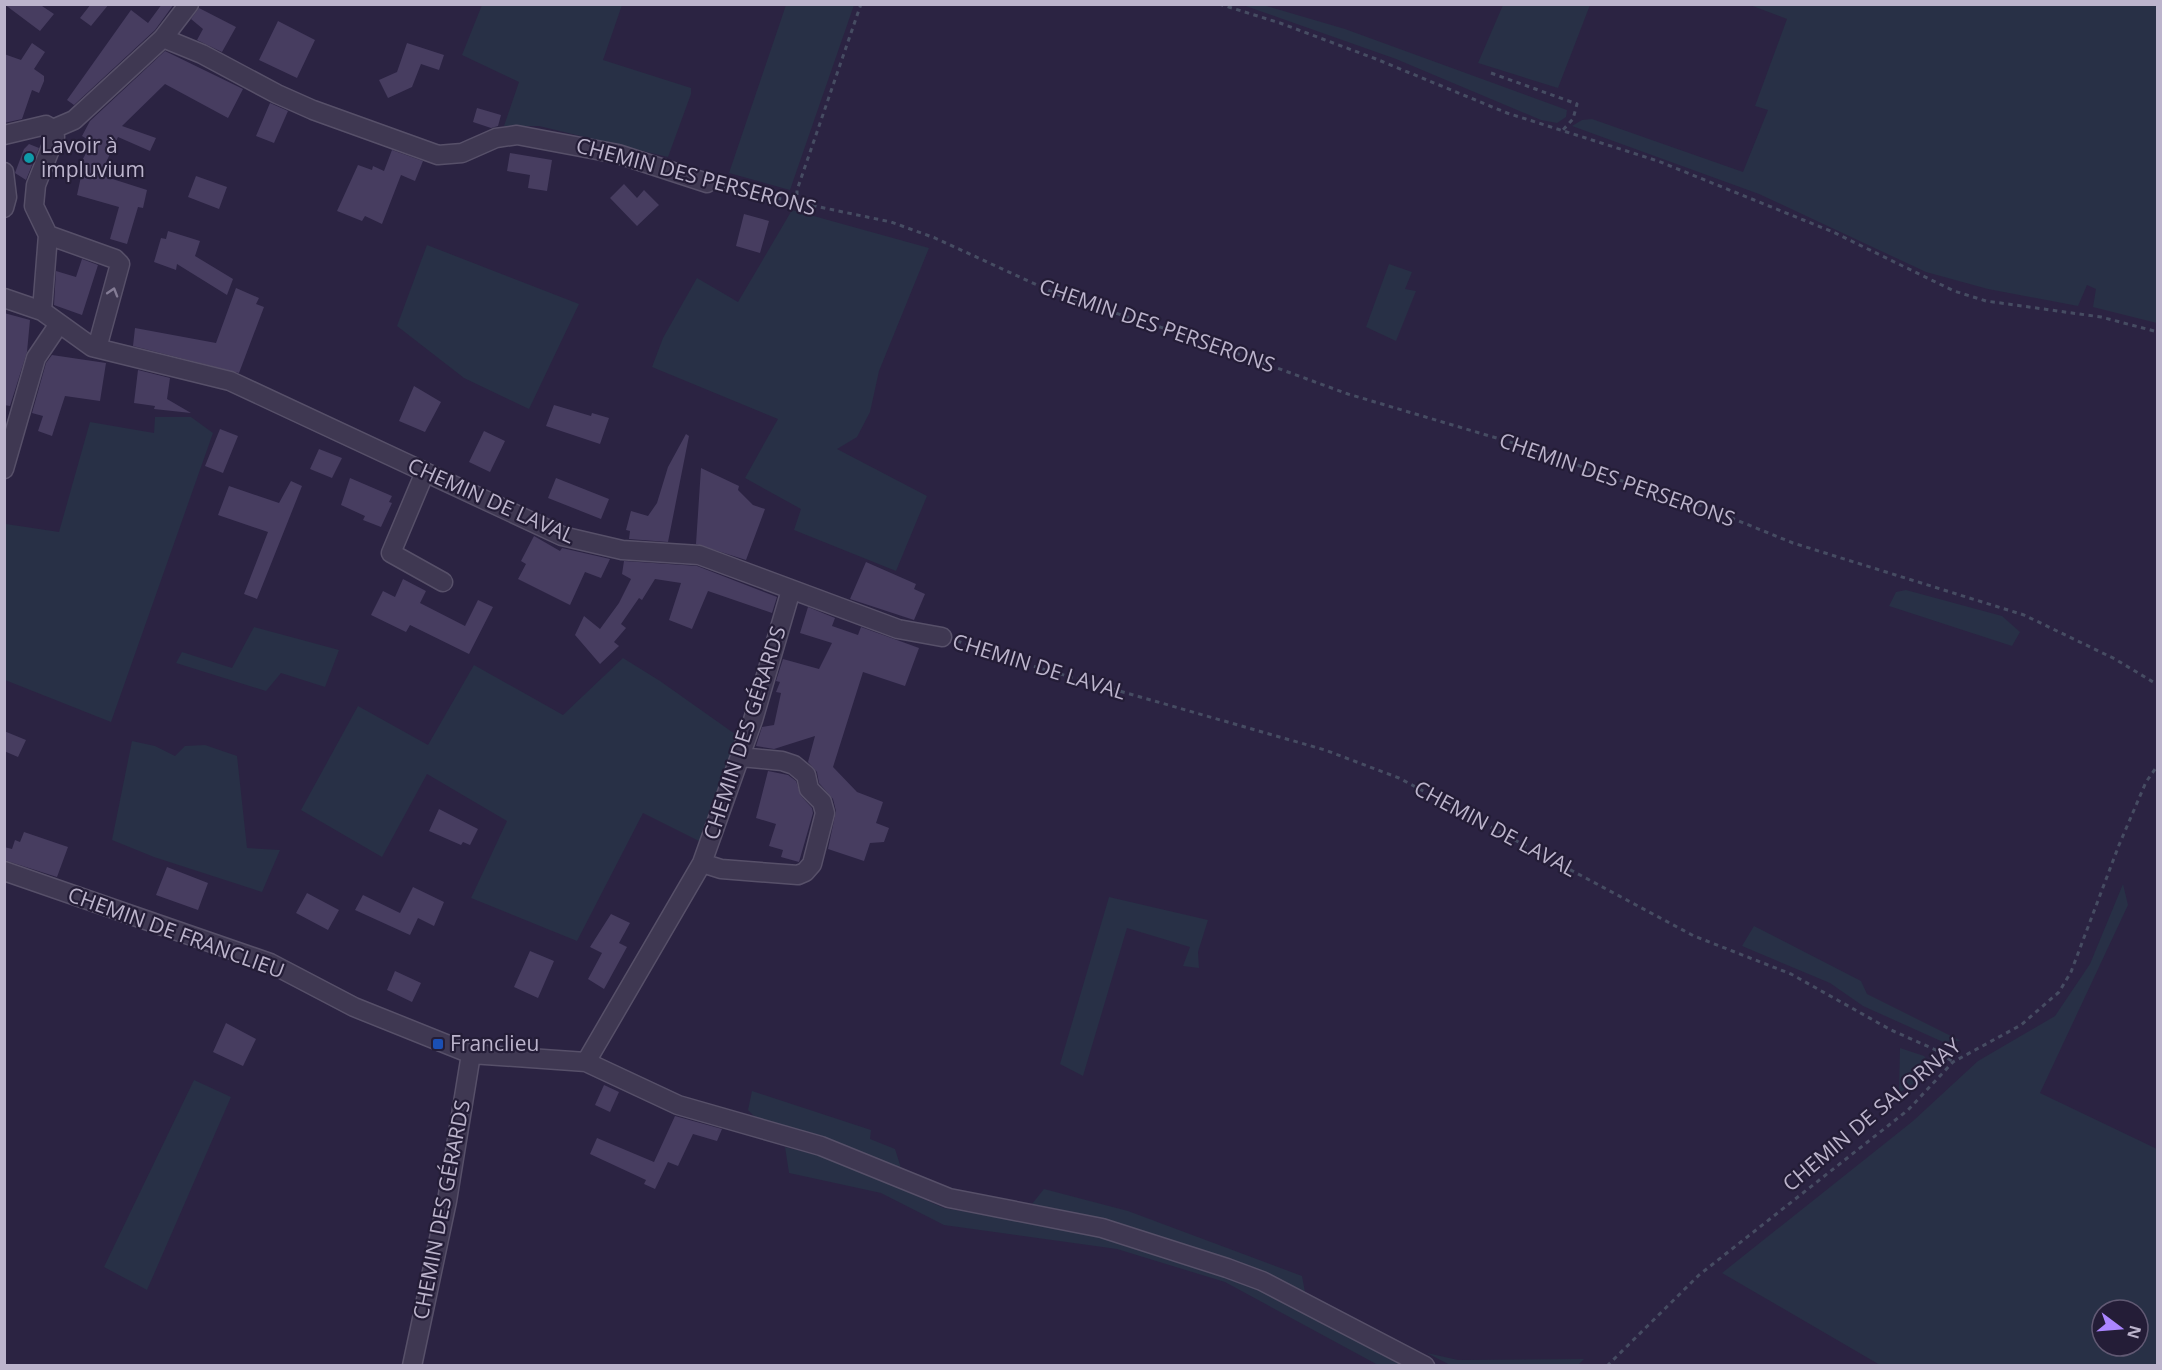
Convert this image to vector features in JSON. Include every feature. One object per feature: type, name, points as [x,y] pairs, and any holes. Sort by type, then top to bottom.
[{"type":"street","points":[[53,129],[74,120],[163,38],[189,4]]},
{"type":"street","name":"CHEMIN DES PERSERONS","points":[[163,38],[202,54],[304,106],[438,154],[462,153],[496,138],[518,135],[618,154],[707,183]]},
{"type":"street","points":[[4,135],[46,125],[53,129],[56,137],[36,185],[34,206],[48,235],[42,311]]},
{"type":"street","points":[[4,172],[6,203],[34,206]]},
{"type":"street","points":[[48,235],[115,259],[120,264],[97,348]]},
{"type":"street","name":"CHEMIN DE LAVAL","points":[[4,298],[42,311],[97,348],[230,381],[562,536],[622,550],[699,555],[898,629],[942,637]]},
{"type":"street","points":[[4,469],[36,358],[59,324]]},
{"type":"street","points":[[425,472],[391,553],[443,582]]},
{"type":"street","name":"CHEMIN DES GÉRARDS","points":[[586,1062],[702,863],[741,758],[791,590]]},
{"type":"street","points":[[702,863],[721,869],[798,875],[812,864],[825,813],[822,802],[809,789],[806,775],[794,765],[782,761],[741,758]]},
{"type":"street","name":"CHEMIN DE FRANCLIEU","points":[[4,871],[270,963],[354,1006],[471,1054],[586,1062]]},
{"type":"street","name":"CHEMIN DES GÉRARDS","points":[[412,1365],[447,1201],[471,1054]]},
{"type":"street","points":[[586,1062],[678,1105],[820,1146],[949,1198],[1102,1228],[1262,1281],[1425,1365]]},
{"type":"path","points":[[797,204],[797,190],[861,4]]},
{"type":"path","points":[[1219,4],[1280,23],[1461,92],[1507,113],[1658,161],[1833,232],[1954,291],[1986,301],[2101,317],[2157,332]]},
{"type":"path","points":[[1491,73],[1577,104],[1573,119],[1561,132]]},
{"type":"path","name":"CHEMIN DES PERSERONS","points":[[707,183],[797,204],[891,222],[924,234],[1061,296],[1195,338],[1348,394],[1547,453],[1600,474],[1702,506],[1804,546],[2024,615],[2115,659],[2157,685]]},
{"type":"path","name":"CHEMIN DE LAVAL","points":[[942,637],[990,650],[1022,663],[1324,750],[1399,778],[1694,936],[1791,974],[1891,1030],[1936,1050],[1953,1062]]},
{"type":"path","name":"CHEMIN DE SALORNAY","points":[[1607,1365],[1699,1275],[1908,1110],[1953,1062],[2021,1025],[2059,992],[2071,972],[2119,844],[2146,782],[2157,765]]},
{"type":"shaded area","points":[[482,5],[622,5],[603,60],[691,88],[691,94],[668,157],[539,126],[504,126],[519,82],[462,55]]},
{"type":"shaded area","points":[[786,5],[854,5],[790,190],[729,173]]},
{"type":"shaded area","points":[[1243,5],[1263,5],[1345,29],[1567,110],[1566,117],[1557,123],[1541,120],[1396,59]]},
{"type":"shaded area","points":[[1503,5],[1590,5],[1558,88],[1478,63]]},
{"type":"shaded area","points":[[1750,5],[2157,5],[2157,323],[2093,307],[2096,289],[2087,285],[2078,306],[1988,289],[1926,272],[1759,194],[1572,126],[1582,120],[1592,119],[1743,172],[1768,110],[1755,106],[1787,19]]},
{"type":"shaded area","points":[[792,210],[929,248],[879,371],[870,412],[857,437],[837,449],[927,496],[896,571],[794,530],[801,509],[745,478],[778,419],[652,367],[663,338],[697,278],[738,302]]},
{"type":"shaded area","points":[[427,245],[579,304],[529,409],[464,378],[397,326]]},
{"type":"shaded area","points":[[1389,264],[1412,272],[1405,289],[1416,291],[1396,341],[1366,327]]},
{"type":"shaded area","points":[[155,417],[191,417],[213,433],[111,722],[5,680],[5,528],[6,524],[59,532],[90,422],[154,433]]},
{"type":"shaded area","points":[[1906,590],[2002,616],[2020,632],[2012,646],[1889,606],[1896,592]]},
{"type":"shaded area","points":[[254,627],[339,650],[325,687],[281,673],[266,691],[176,663],[182,652],[232,668]]},
{"type":"shaded area","points":[[623,658],[660,681],[742,739],[701,842],[643,813],[577,941],[471,898],[507,821],[427,774],[382,857],[301,810],[358,706],[428,745],[474,665],[563,715]]},
{"type":"shaded area","points":[[132,741],[155,746],[175,756],[185,746],[205,745],[237,756],[247,848],[280,850],[262,892],[154,857],[112,840]]},
{"type":"shaded area","points":[[2123,884],[2128,905],[2040,1093],[2157,1149],[2157,1365],[1880,1365],[1722,1273],[1913,1121],[1978,1061],[2055,1016],[2090,964]]},
{"type":"shaded area","points":[[1109,897],[1208,920],[1198,952],[1199,968],[1183,966],[1190,947],[1127,928],[1083,1076],[1060,1064]]},
{"type":"shaded area","points":[[1754,926],[1861,981],[1867,994],[1961,1041],[1943,1042],[1863,1006],[1830,983],[1742,946]]},
{"type":"shaded area","points":[[1900,1048],[1924,1056],[1932,1066],[1922,1078],[1899,1093]]},
{"type":"shaded area","points":[[194,1080],[231,1097],[147,1290],[104,1267]]},
{"type":"shaded area","points":[[752,1091],[871,1130],[870,1139],[895,1149],[901,1168],[759,1121],[748,1110]]},
{"type":"shaded area","points":[[785,1147],[830,1158],[944,1208],[1102,1235],[1229,1274],[1407,1365],[1378,1365],[1225,1282],[1117,1249],[944,1225],[881,1193],[789,1173]]},
{"type":"shaded area","points":[[1044,1189],[1128,1211],[1302,1276],[1305,1292],[1239,1264],[1171,1241],[1032,1204]]},
{"type":"shaded area","points":[[1427,1353],[1458,1360],[1584,1359],[1578,1365],[1450,1365]]},
{"type":"building","points":[[4,4],[39,4],[54,14],[40,31]]},
{"type":"building","points":[[91,4],[109,4],[91,26],[80,18]]},
{"type":"building","points":[[162,4],[174,4],[155,30],[74,105],[67,100],[131,10],[148,23]]},
{"type":"building","points":[[199,8],[236,27],[222,52],[197,40],[203,29],[191,19]]},
{"type":"building","points":[[278,21],[315,40],[297,78],[259,60]]},
{"type":"building","points":[[32,43],[45,52],[34,69],[44,76],[44,81],[39,93],[32,90],[22,119],[4,123],[4,54],[21,60]]},
{"type":"building","points":[[407,43],[444,55],[439,70],[421,64],[412,87],[388,98],[379,80],[397,72]]},
{"type":"building","points":[[165,51],[243,89],[228,118],[165,84],[122,126],[156,138],[150,151],[118,137],[100,175],[147,190],[143,208],[138,207],[127,244],[110,239],[119,207],[77,195],[82,172],[77,170],[92,142],[82,136],[90,121]]},
{"type":"building","points":[[270,103],[288,111],[274,143],[256,136]]},
{"type":"building","points":[[477,108],[501,115],[498,126],[491,128],[473,122]]},
{"type":"building","name":"Lavoir à impluvium","points":[[29,144],[39,148],[26,180],[15,173],[24,149]]},
{"type":"building","points":[[392,150],[423,161],[415,181],[401,175],[382,224],[365,216],[362,221],[337,211],[358,165],[372,170],[373,166],[384,171]]},
{"type":"building","points":[[510,153],[552,160],[547,191],[528,188],[530,175],[507,171]]},
{"type":"building","points":[[196,176],[227,187],[219,209],[188,197]]},
{"type":"building","points":[[624,184],[637,198],[644,190],[659,205],[637,226],[610,198]]},
{"type":"building","points":[[744,214],[769,221],[760,253],[736,246]]},
{"type":"building","points":[[168,231],[200,241],[195,256],[233,279],[227,295],[177,264],[176,270],[154,262],[161,238],[166,239]]},
{"type":"building","points":[[82,259],[98,265],[82,315],[54,305],[56,271],[76,277]]},
{"type":"building","points":[[236,288],[259,298],[256,304],[264,307],[239,373],[133,346],[135,328],[216,343]]},
{"type":"building","points":[[4,313],[30,320],[27,352],[10,406],[4,405]]},
{"type":"building","points":[[52,355],[106,363],[100,401],[65,396],[52,436],[38,431],[43,416],[32,413],[46,363]]},
{"type":"building","points":[[138,370],[170,378],[167,399],[191,413],[154,409],[155,406],[134,403]]},
{"type":"building","points":[[414,386],[441,402],[425,432],[399,421]]},
{"type":"building","points":[[554,405],[591,416],[592,413],[609,418],[600,444],[546,426]]},
{"type":"building","points":[[220,429],[238,436],[223,473],[205,466]]},
{"type":"building","points":[[484,431],[505,441],[490,472],[469,462]]},
{"type":"building","points":[[686,434],[689,436],[668,542],[629,539],[630,531],[626,530],[631,511],[648,516],[657,503],[668,467]]},
{"type":"building","points":[[319,449],[342,458],[332,478],[310,469]]},
{"type":"building","points":[[701,468],[739,486],[738,490],[753,505],[765,509],[746,560],[696,544]]},
{"type":"building","points":[[350,478],[392,496],[389,502],[392,503],[381,527],[363,520],[365,516],[341,505]]},
{"type":"building","points":[[556,478],[609,499],[601,519],[548,498]]},
{"type":"building","points":[[291,481],[302,486],[257,599],[244,594],[268,532],[218,515],[229,486],[279,503]]},
{"type":"building","points":[[534,536],[560,551],[562,548],[610,559],[601,578],[585,572],[570,605],[518,579],[526,564],[521,561]]},
{"type":"building","points":[[624,561],[697,566],[777,597],[772,613],[708,591],[692,629],[669,620],[681,583],[655,579],[642,600],[639,598],[621,624],[626,628],[614,642],[619,646],[600,664],[575,635],[584,616],[600,629],[619,603],[631,579],[622,574]]},
{"type":"building","points":[[866,562],[916,584],[914,589],[925,594],[914,620],[850,599]]},
{"type":"building","points":[[403,579],[426,591],[420,603],[465,626],[478,600],[493,607],[469,654],[410,625],[406,632],[371,615],[383,591],[395,597]]},
{"type":"building","points":[[808,607],[835,618],[832,626],[858,635],[861,627],[919,648],[905,686],[863,672],[833,767],[857,792],[883,802],[876,823],[889,828],[884,842],[870,843],[864,861],[828,849],[836,811],[833,799],[819,783],[817,772],[808,762],[815,736],[774,749],[756,746],[762,727],[774,725],[781,693],[776,692],[780,682],[776,681],[783,659],[819,669],[832,643],[800,633]]},
{"type":"building","points":[[4,731],[26,740],[18,757],[4,751]]},
{"type":"building","points":[[768,771],[788,775],[796,781],[801,796],[812,808],[813,813],[799,862],[781,857],[783,850],[769,846],[776,824],[756,818]]},
{"type":"building","points":[[439,809],[478,829],[470,845],[463,842],[461,845],[429,831]]},
{"type":"building","points":[[24,832],[68,847],[57,877],[4,860],[4,847],[12,849],[15,840],[20,842]]},
{"type":"building","points":[[167,867],[208,883],[198,910],[156,895]]},
{"type":"building","points":[[413,887],[444,902],[434,926],[418,918],[410,935],[355,910],[363,895],[400,913]]},
{"type":"building","points":[[307,893],[339,910],[328,930],[296,913]]},
{"type":"building","points":[[611,914],[630,923],[619,943],[627,947],[604,989],[588,979],[602,953],[590,947]]},
{"type":"building","points":[[530,951],[554,961],[538,998],[514,987]]},
{"type":"building","points":[[395,971],[421,983],[412,1002],[387,990]]},
{"type":"building","points":[[226,1023],[256,1039],[243,1066],[213,1052]]},
{"type":"building","points":[[604,1085],[619,1092],[610,1112],[595,1105]]},
{"type":"building","points":[[675,1116],[722,1129],[717,1141],[693,1134],[678,1166],[668,1162],[655,1189],[644,1184],[646,1180],[590,1154],[597,1138],[654,1162]]},
{"type":"place","name":"Lavoir à impluvium","points":[[29,158]]},
{"type":"place","name":"Franclieu","points":[[438,1044]]}]
